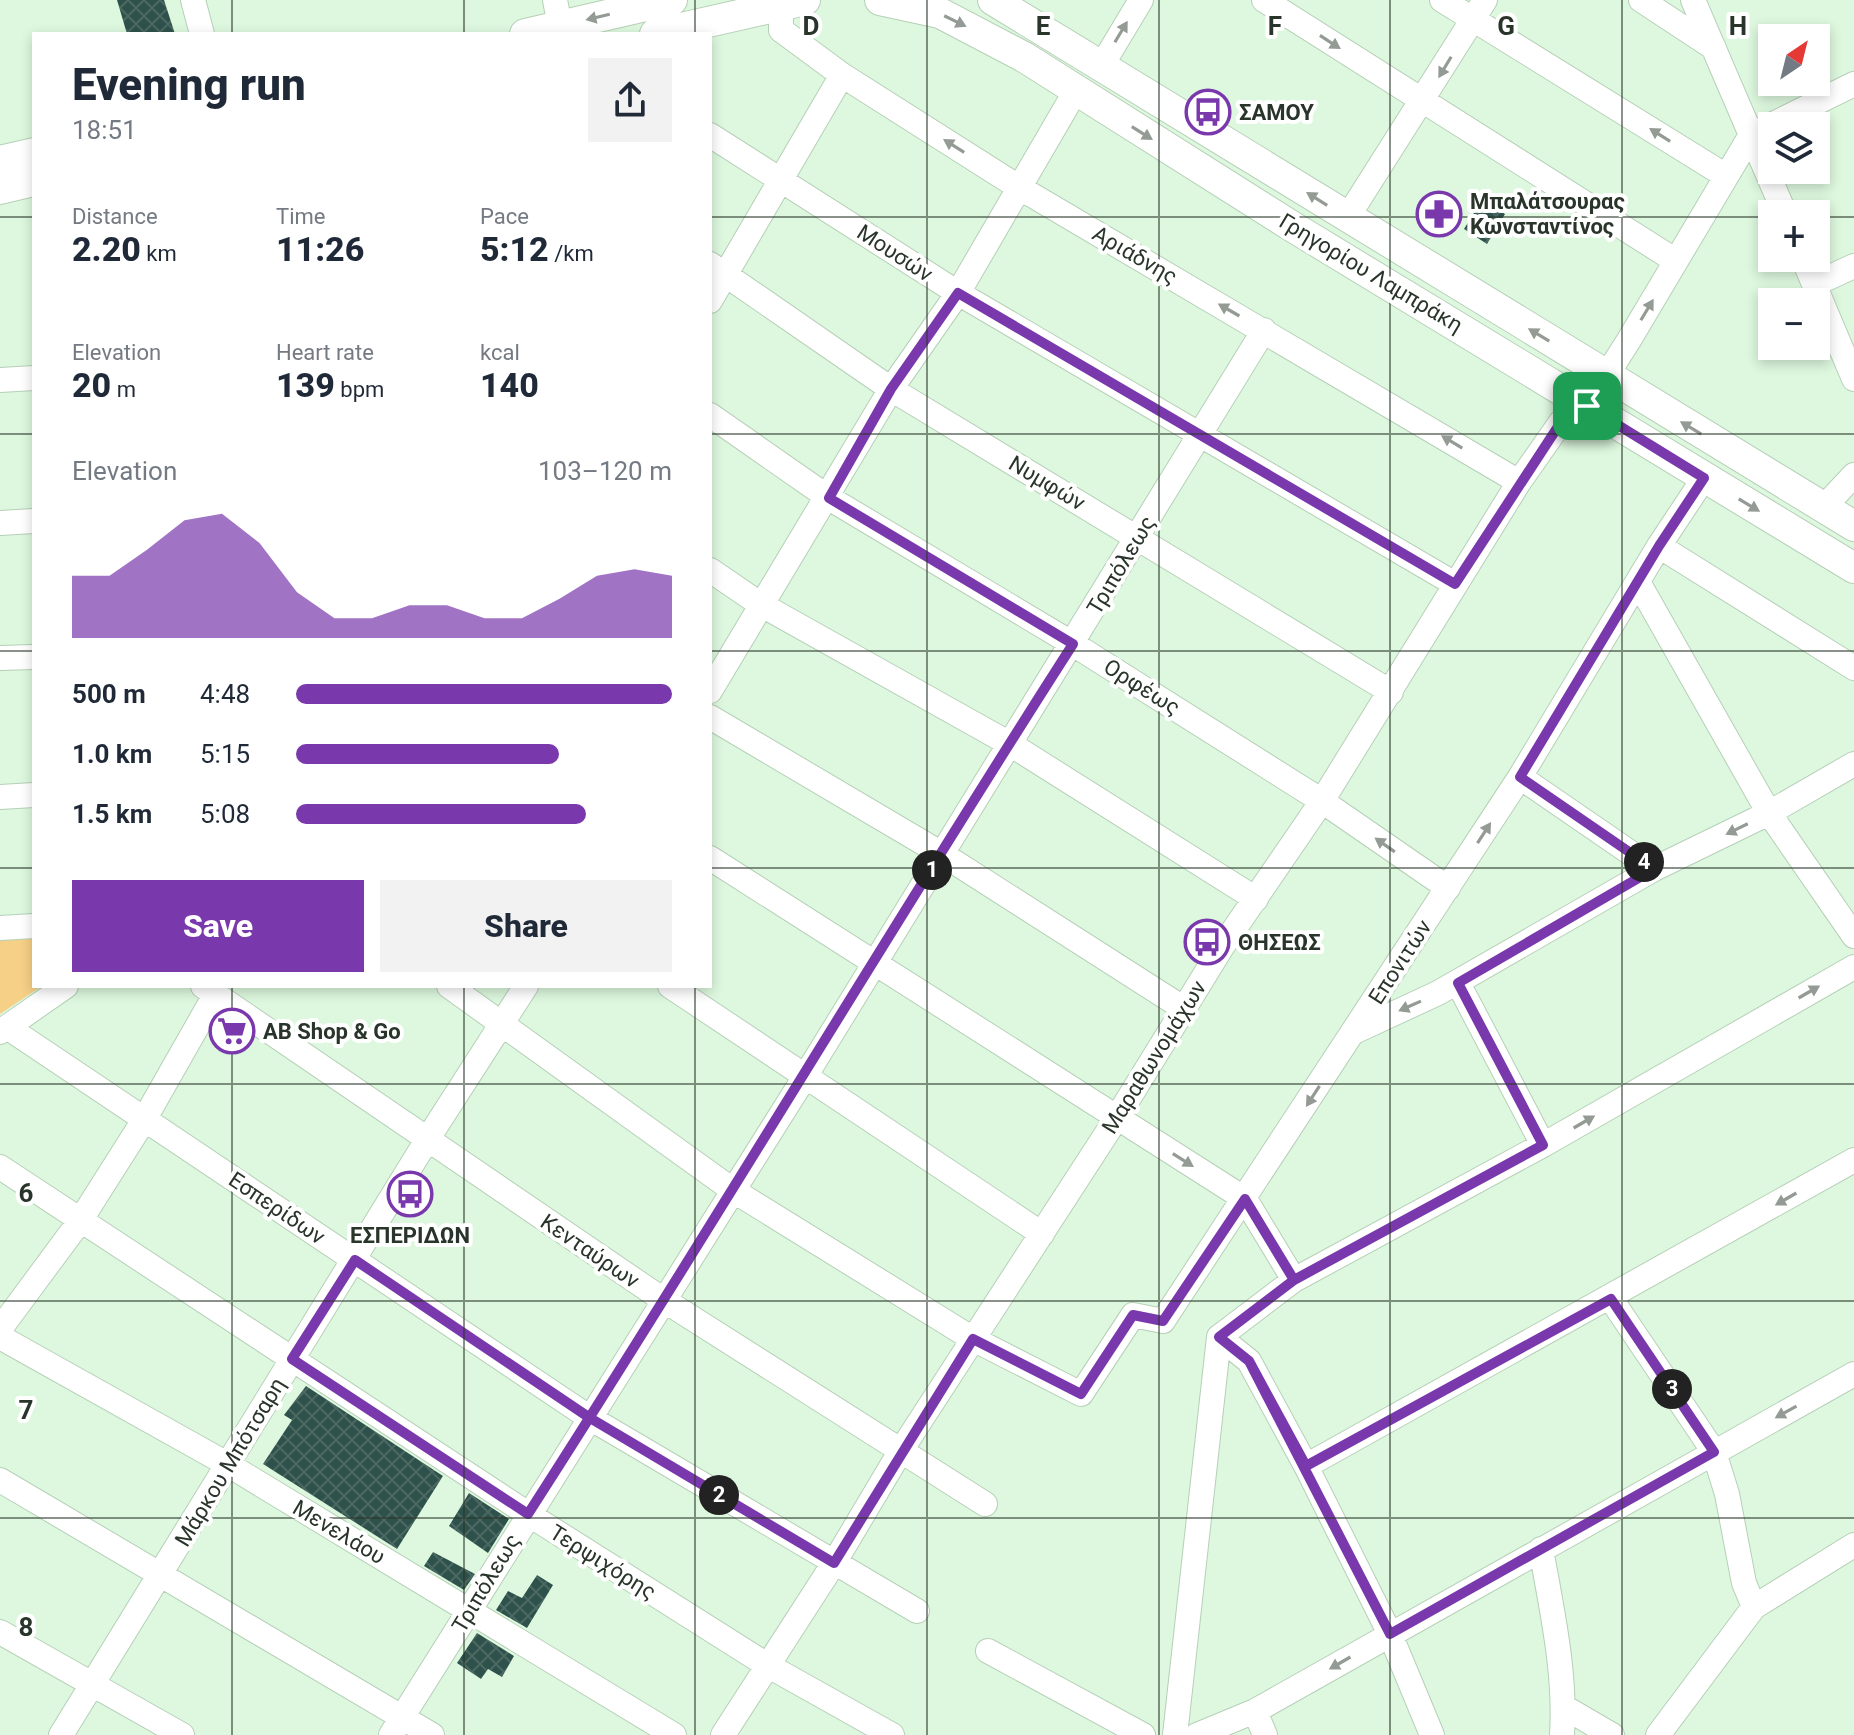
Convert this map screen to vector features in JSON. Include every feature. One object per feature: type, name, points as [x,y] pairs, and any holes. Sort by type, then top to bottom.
[{"type":"main road","points":[[528,32],[558,13],[672,0]]},
{"type":"main road","name":"Γρηγορίου Λαμπράκη","points":[[880,0],[940,13],[1024,57],[1075,92],[1596,391],[1854,526]]},
{"type":"main road","name":"Γρηγορίου Λαμπράκη","points":[[993,0],[1347,218],[1596,391],[1704,478],[1854,568]]},
{"type":"main road","points":[[664,32],[793,2]]},
{"type":"main road","points":[[0,161],[32,153]]},
{"type":"main road","points":[[0,189],[32,181]]},
{"type":"street","points":[[193,0],[201,32]]},
{"type":"street","points":[[1102,65],[1141,0]]},
{"type":"street","points":[[1264,0],[1676,261]]},
{"type":"street","points":[[1442,0],[1479,10],[1726,176]]},
{"type":"street","points":[[1641,0],[1714,48]]},
{"type":"street","points":[[1693,0],[1779,200]]},
{"type":"street","name":"Αριάδνης","points":[[793,2],[781,30],[842,75],[1020,188],[1519,482]]},
{"type":"street","points":[[1347,218],[1479,10]]},
{"type":"street","points":[[712,294],[719,270],[780,179],[842,75]]},
{"type":"street","points":[[1596,391],[1751,135],[1854,84]]},
{"type":"street","points":[[712,688],[760,604],[829,498],[891,389],[958,293],[1075,92]]},
{"type":"street","name":"Μουσών","points":[[712,136],[958,293],[1455,584]]},
{"type":"street","points":[[1815,284],[1854,266]]},
{"type":"street","name":"Νυμφών","points":[[719,270],[891,389],[1391,692]]},
{"type":"street","points":[[1809,272],[1854,379]]},
{"type":"street","name":"Τριπόλεως","points":[[396,1726],[662,1299],[734,1191],[1264,330]]},
{"type":"street","points":[[0,380],[32,378]]},
{"type":"street","name":"Μαραθωνομάχων","points":[[723,1735],[834,1563],[900,1452],[1116,1119],[1183,1008],[1322,801],[1519,482],[1561,422],[1596,391]]},
{"type":"street","name":"Ορφέως","points":[[712,416],[829,498],[1073,644],[1322,801],[1448,888]]},
{"type":"street","points":[[1823,508],[1854,475]]},
{"type":"street","name":"Επονιτών","points":[[973,1339],[1081,1394],[1133,1315],[1163,1321],[1520,777],[1659,546],[1704,478]]},
{"type":"street","points":[[0,523],[32,521]]},
{"type":"street","points":[[1659,546],[1854,668]]},
{"type":"street","points":[[712,571],[760,604],[1010,744],[1256,899]]},
{"type":"street","points":[[1638,582],[1769,813],[1854,936]]},
{"type":"street","points":[[0,658],[32,657]]},
{"type":"street","points":[[712,718],[942,854],[1183,1008]]},
{"type":"street","points":[[1356,1031],[1458,983],[1654,869],[1769,813],[1854,764]]},
{"type":"street","points":[[1520,777],[1654,869]]},
{"type":"street","points":[[0,797],[32,795]]},
{"type":"street","points":[[712,859],[1245,1199],[1294,1280]]},
{"type":"street","points":[[0,928],[32,926]]},
{"type":"street","points":[[1175,1735],[1219,1337],[1294,1280],[1543,1145],[1854,967]]},
{"type":"street","points":[[1458,983],[1543,1145]]},
{"type":"street","points":[[4,1029],[63,988]]},
{"type":"street","points":[[452,988],[734,1191],[973,1339]]},
{"type":"street","name":"Μάρκου Μπότσαρη","points":[[61,1735],[427,1140],[525,988]]},
{"type":"street","points":[[673,988],[1042,1234]]},
{"type":"street","points":[[0,1329],[80,1221],[144,1120],[209,990]]},
{"type":"street","name":"Κενταύρων","points":[[209,990],[662,1299],[985,1504]]},
{"type":"street","name":"Εσπερίδων","points":[[4,1029],[590,1418],[917,1611]]},
{"type":"street","points":[[1306,1466],[1611,1299],[1854,1160]]},
{"type":"street","name":"Τερψιχόρης","points":[[0,1167],[528,1514],[767,1665],[892,1735]]},
{"type":"street","points":[[1611,1299],[1714,1452],[1727,1494],[1744,1583],[1754,1607]]},
{"type":"street","name":"Μενελάου","points":[[0,1337],[227,1464],[674,1735]]},
{"type":"street","points":[[1219,1337],[1249,1361],[1306,1466],[1390,1634],[1432,1735]]},
{"type":"street","points":[[1197,1735],[1255,1711],[1714,1452],[1852,1382]]},
{"type":"street","points":[[0,1480],[396,1726],[432,1735]]},
{"type":"street","points":[[1658,1735],[1754,1607],[1854,1545]]},
{"type":"street","points":[[1541,1549],[1556,1631],[1564,1707],[1562,1735]]},
{"type":"street","points":[[0,1632],[182,1735]]},
{"type":"street","points":[[988,1651],[1143,1735]]},
{"type":"street","points":[[1564,1707],[1612,1735]]},
{"type":"street","points":[[1255,1711],[1265,1735]]},
{"type":"shaded area","points":[[32,934],[32,988],[39,988],[0,1014],[0,938]]},
{"type":"building","points":[[117,0],[164,0],[174,32],[126,32]]},
{"type":"building","points":[[1482,200],[1505,214],[1487,244],[1464,229]]},
{"type":"building","points":[[306,1386],[443,1476],[397,1549],[263,1464],[292,1420],[284,1415]]},
{"type":"building","points":[[469,1493],[509,1519],[488,1553],[449,1526]]},
{"type":"building","points":[[433,1552],[475,1574],[464,1590],[424,1566]]},
{"type":"building","points":[[537,1575],[553,1585],[527,1628],[496,1610],[508,1591],[522,1598]]},
{"type":"building","points":[[477,1633],[514,1656],[502,1677],[488,1669],[481,1679],[457,1663]]},
{"type":"place","name":"ΣΑΜΟΥ","points":[[1208,112]]},
{"type":"place","name":"Μπαλάτσουρας Κωνσταντίνος","points":[[1439,214]]},
{"type":"place","name":"ΘΗΣΕΩΣ","points":[[1207,942]]},
{"type":"place","name":"AB Shop & Go","points":[[232,1031]]},
{"type":"place","name":"ΕΣΠΕΡΙΔΩΝ","points":[[410,1194]]},
{"type":"route","points":[[1587,406],[1561,422],[1455,584],[958,293],[891,389],[829,498],[1073,644],[734,1191],[662,1299],[590,1418],[528,1514],[292,1359],[355,1260],[590,1418],[834,1563],[900,1452],[973,1339],[1081,1394],[1133,1315],[1163,1321],[1245,1199],[1294,1280],[1219,1337],[1249,1361],[1306,1466],[1611,1299],[1714,1452],[1390,1634],[1306,1466],[1249,1361],[1219,1337],[1294,1280],[1543,1145],[1458,983],[1654,869],[1520,777],[1659,546],[1704,478],[1587,406]]}]
